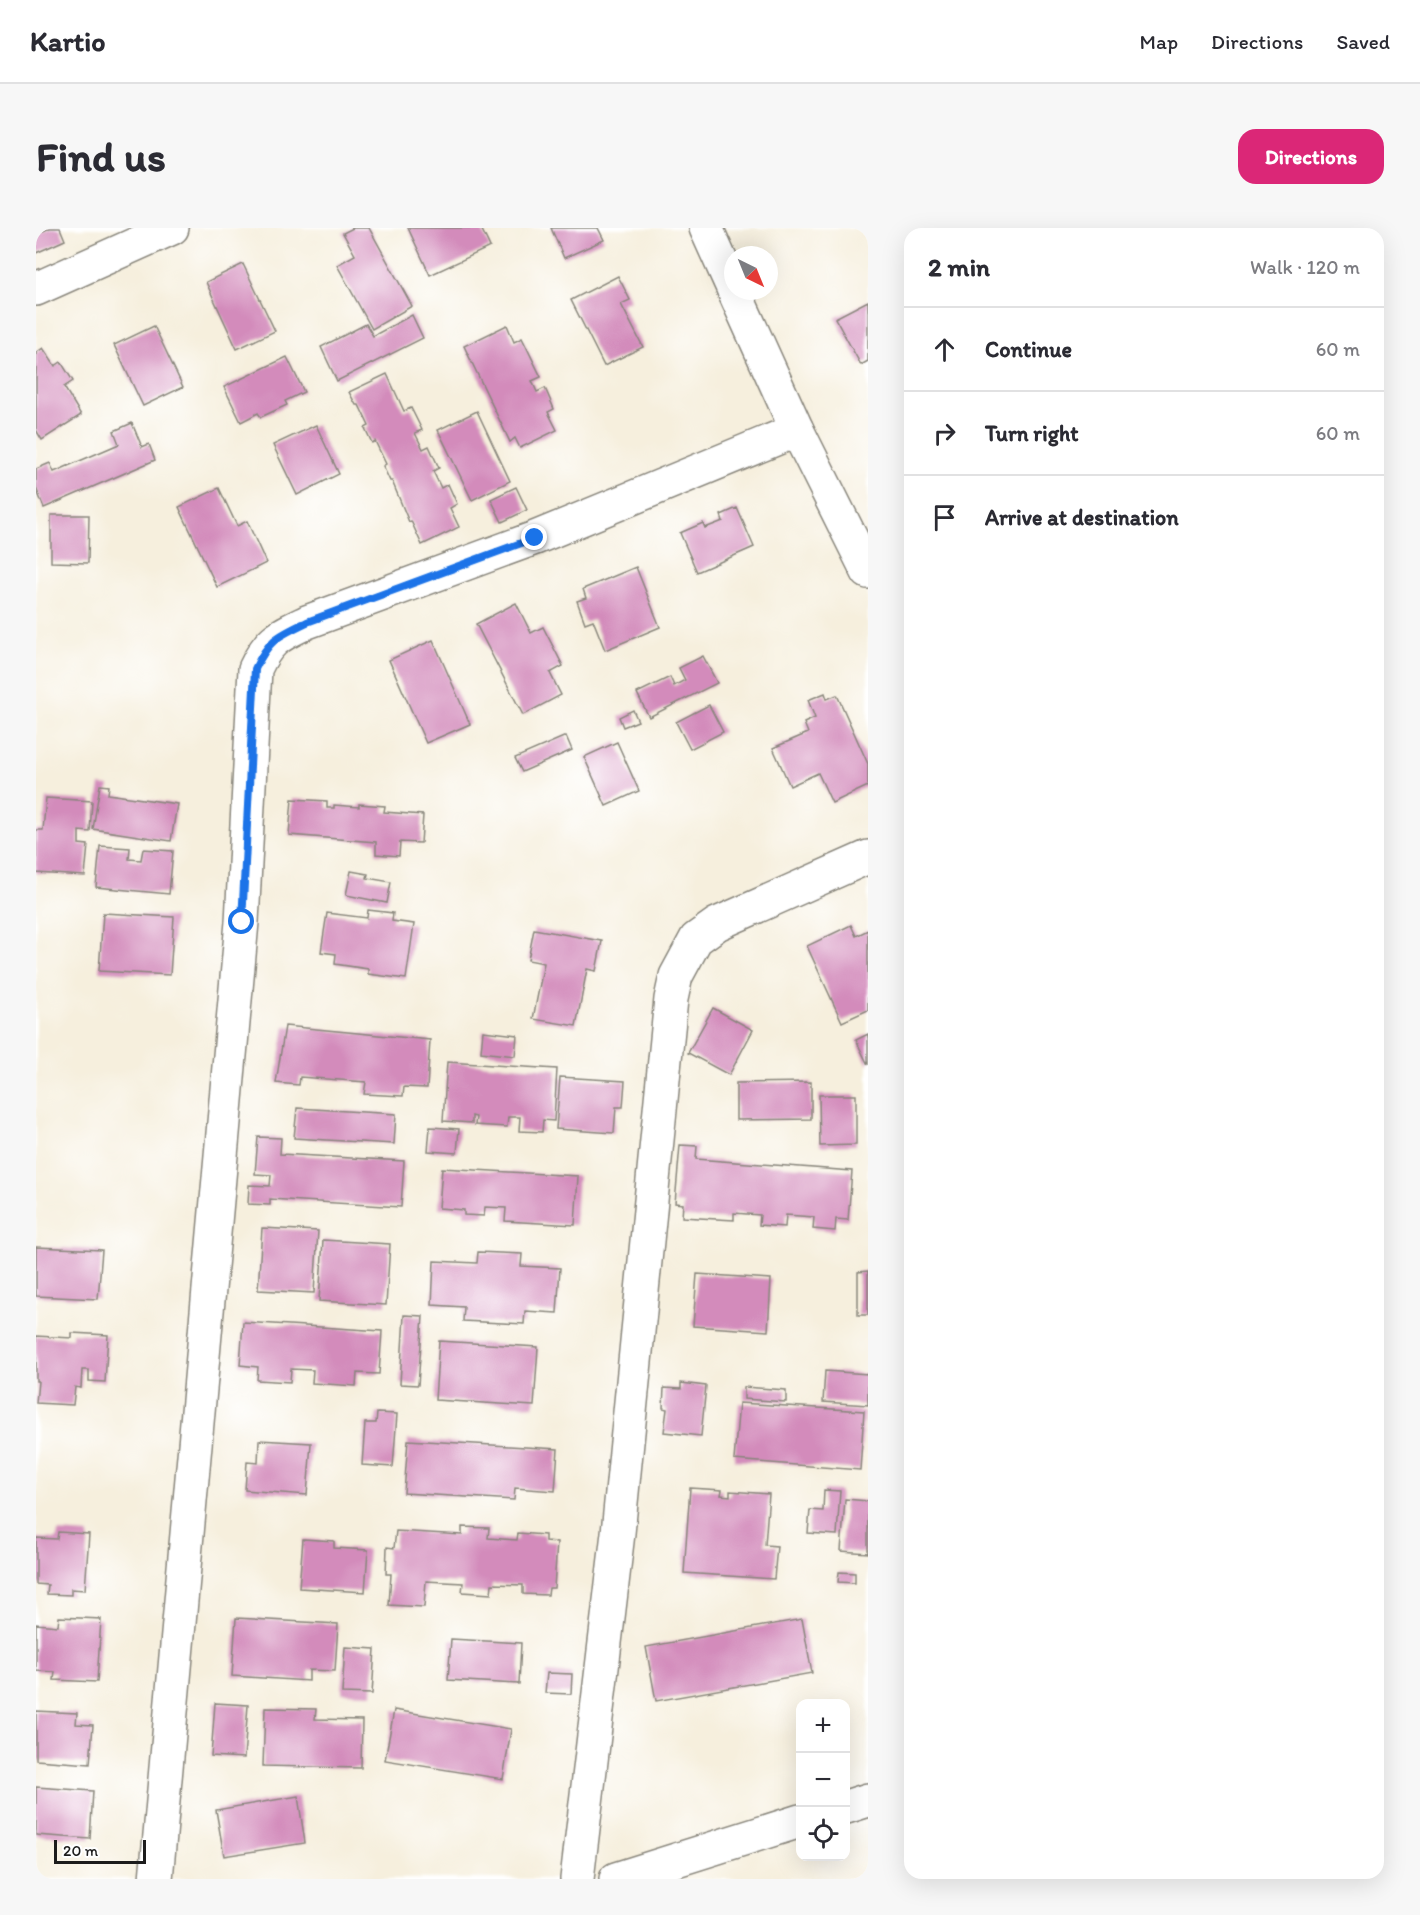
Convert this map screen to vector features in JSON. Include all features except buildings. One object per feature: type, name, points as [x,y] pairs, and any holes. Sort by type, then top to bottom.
[{"type":"street","points":[[36,289],[172,228]]},
{"type":"street","points":[[706,228],[724,268]]},
{"type":"street","points":[[738,300],[797,430],[868,572]]},
{"type":"street","points":[[156,1879],[242,922],[255,669],[264,649],[281,634],[307,622],[535,538],[797,430]]},
{"type":"street","points":[[577,1879],[618,1533],[671,999],[676,976],[696,939],[717,924],[868,857]]},
{"type":"street","points":[[850,1806],[868,1800]]},
{"type":"street","points":[[616,1879],[796,1823]]},
{"type":"route","points":[[242,922],[255,669],[264,649],[281,634],[307,622],[535,538]]}]
